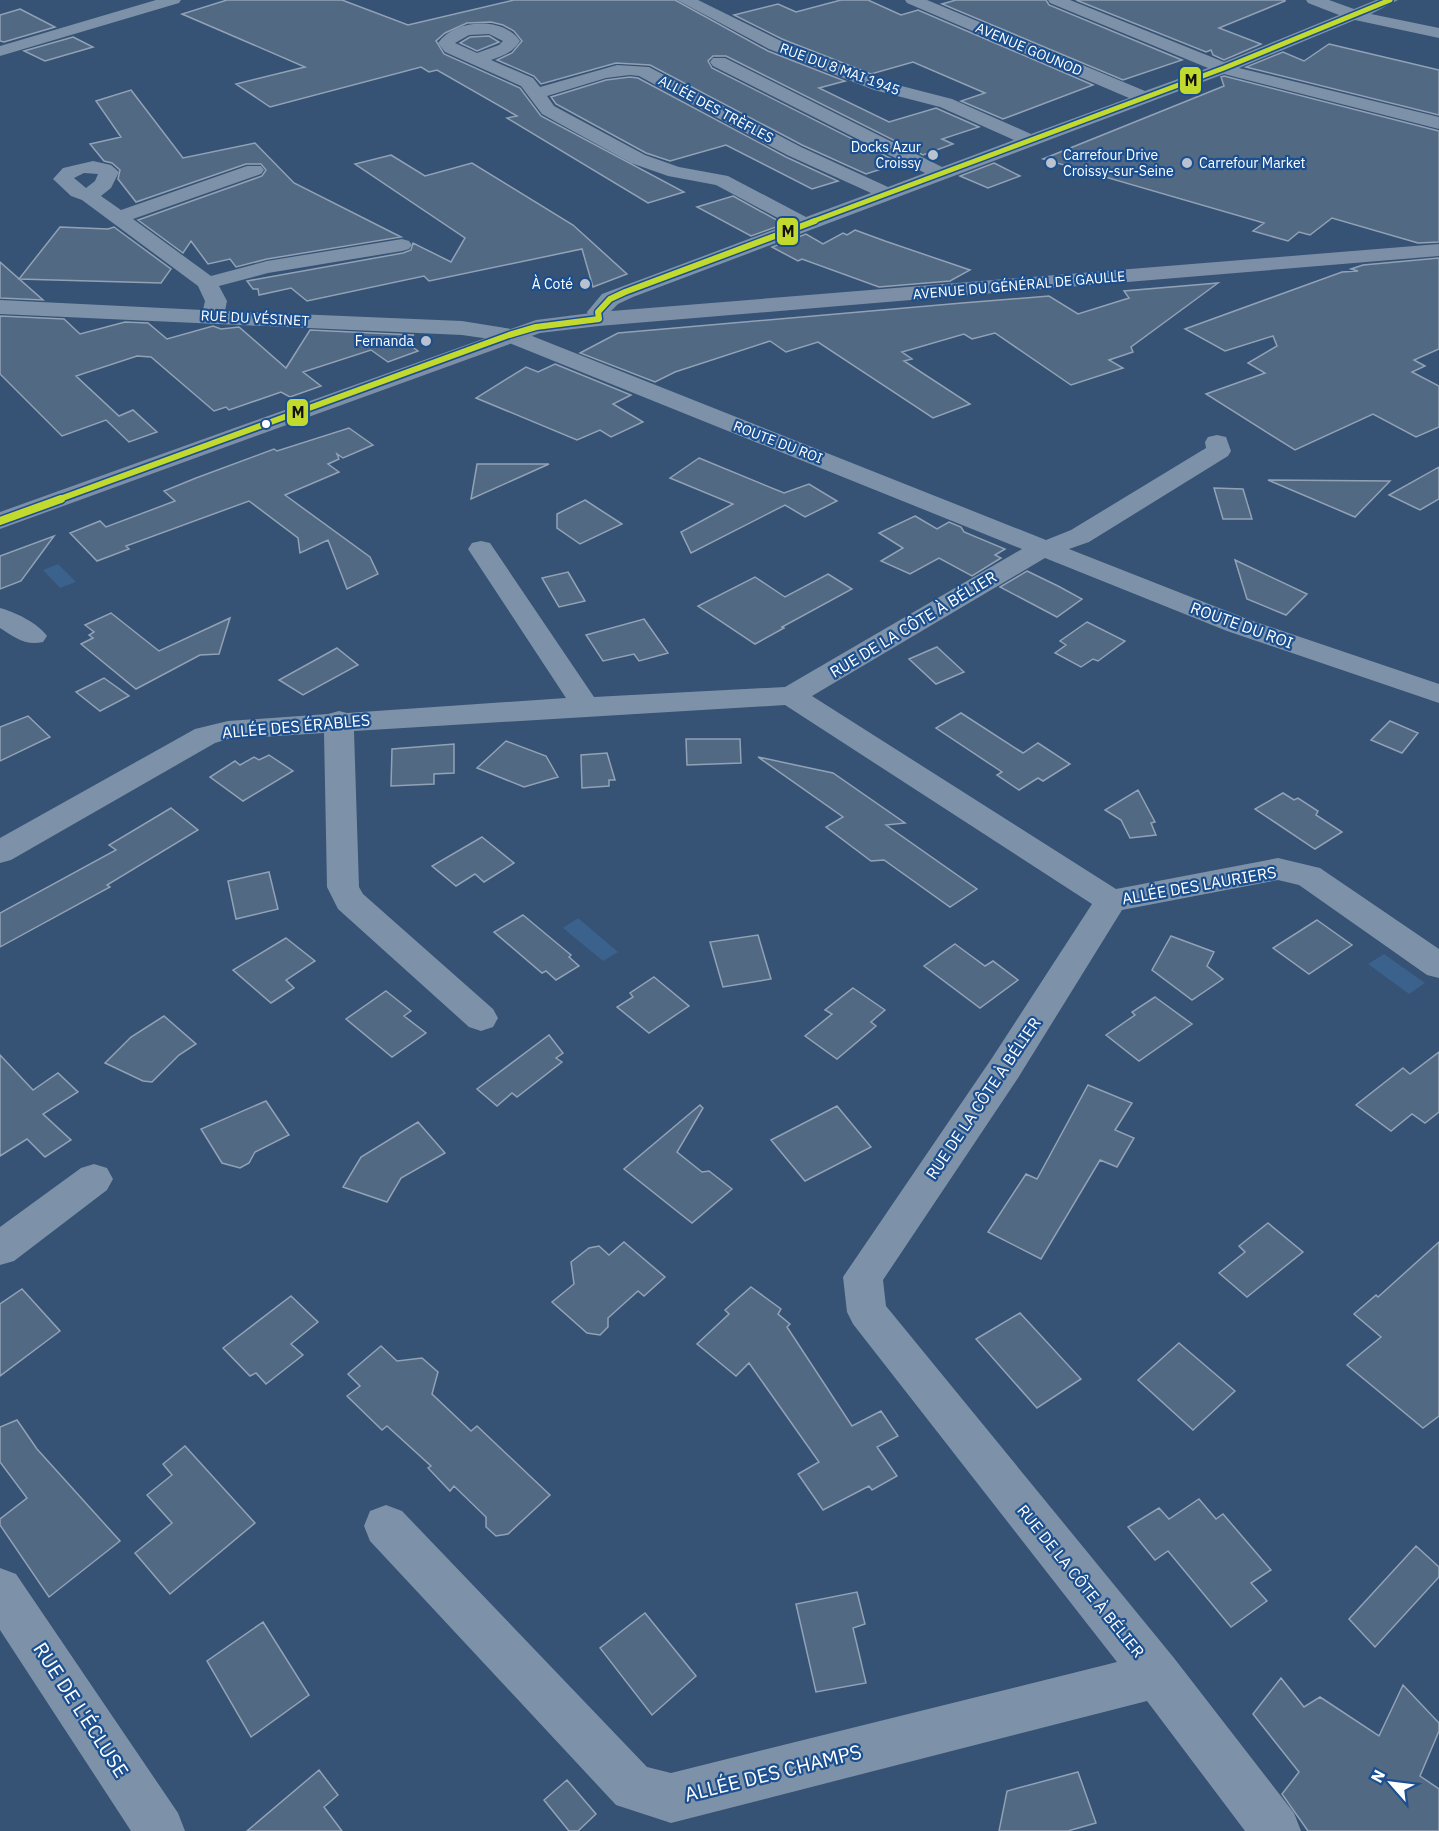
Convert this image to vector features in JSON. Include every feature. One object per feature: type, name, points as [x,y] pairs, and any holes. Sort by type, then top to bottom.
[{"type":"main road","name":"AVENUE DU GÉNÉRAL DE GAULLE","points":[[0,521],[536,327],[599,319],[1436,252]]},
{"type":"street","points":[[0,51],[172,0]]},
{"type":"street","name":"RUE DU 8 MAI 1945","points":[[685,0],[775,45],[880,86],[946,103],[1032,141]]},
{"type":"street","name":"AVENUE GOUNOD","points":[[913,0],[1145,98]]},
{"type":"street","points":[[1056,0],[1224,68],[1439,123]]},
{"type":"street","points":[[1314,0],[1355,15],[1439,33]]},
{"type":"street","points":[[599,319],[598,312],[603,305],[625,292],[1224,68],[1390,0]]},
{"type":"street","points":[[476,58],[527,82],[548,110],[638,159],[675,172],[721,180],[806,225]]},
{"type":"street","points":[[720,62],[941,174]]},
{"type":"street","name":"ALLÉE DES TRÈFLES","points":[[537,93],[562,88],[616,69],[628,68],[643,71],[794,151],[888,194]]},
{"type":"street","points":[[118,218],[254,170]]},
{"type":"street","points":[[89,196],[207,284],[216,301],[213,316]]},
{"type":"street","points":[[207,284],[267,267],[402,245]]},
{"type":"street","name":"RUE DU VÉSINET","points":[[0,307],[462,328],[509,335]]},
{"type":"street","name":"ROUTE DU ROI","points":[[509,335],[1238,626],[1439,694]]},
{"type":"street","points":[[1047,548],[1080,536],[1220,451],[1217,442]]},
{"type":"street","name":"RUE DE LA CÔTE À BÉLIER","points":[[791,696],[1026,556],[1047,548]]},
{"type":"street","points":[[481,549],[586,706]]},
{"type":"street","points":[[0,615],[33,636]]},
{"type":"street","points":[[791,696],[1111,901]]},
{"type":"street","name":"ALLÉE DES ÉRABLES","points":[[0,852],[205,736],[228,730],[339,720],[791,696]]},
{"type":"street","points":[[339,720],[342,887],[350,901],[481,1018]]},
{"type":"street","name":"ALLÉE DES LAURIERS","points":[[1111,901],[1278,869],[1298,872],[1309,876],[1439,966]]},
{"type":"street","name":"RUE DE LA CÔTE À BÉLIER","points":[[1111,901],[1005,1068],[863,1277],[867,1312],[1157,1675],[1276,1831]]},
{"type":"street","points":[[0,1249],[94,1179]]},
{"type":"street","name":"ALLÉE DES CHAMPS","points":[[386,1526],[633,1788],[671,1798],[1157,1675]]},
{"type":"street","name":"RUE DE L'ÉCLUSE","points":[[0,1590],[160,1831]]},
{"type":"water","points":[[58,564],[76,582],[60,588],[43,570]]},
{"type":"water","points":[[578,918],[618,952],[603,961],[563,928]]},
{"type":"water","points":[[1384,954],[1425,983],[1409,994],[1368,964]]},
{"type":"building","points":[[227,0],[342,0],[408,25],[514,0],[675,0],[768,51],[845,81],[819,88],[889,122],[936,108],[979,127],[942,139],[953,144],[923,155],[726,56],[713,56],[708,61],[712,68],[900,163],[866,174],[802,145],[650,65],[616,63],[541,84],[534,76],[497,60],[512,53],[522,41],[514,31],[503,25],[491,22],[467,23],[445,33],[436,41],[444,54],[520,88],[541,116],[684,192],[648,203],[507,118],[517,116],[437,70],[429,72],[421,67],[270,107],[236,84],[305,67],[182,14]]},
{"type":"building","points":[[841,0],[868,0],[901,15],[918,10],[1093,85],[1003,119],[961,101],[985,93],[913,62],[871,74],[782,39],[734,15],[778,4],[796,12]]},
{"type":"building","points":[[956,0],[1046,0],[1049,5],[1182,60],[1123,80],[942,4]]},
{"type":"building","points":[[1076,0],[1285,1],[1219,28],[1261,44],[1224,60],[1213,55],[1211,50],[1206,52]]},
{"type":"building","points":[[20,9],[55,27],[4,42],[0,41],[0,15]]},
{"type":"building","points":[[489,36],[499,42],[477,51],[460,43],[470,37]]},
{"type":"building","points":[[73,37],[93,47],[45,61],[24,51]]},
{"type":"building","points":[[1329,44],[1439,70],[1439,115],[1246,67],[1283,52],[1304,61]]},
{"type":"building","points":[[1221,77],[1439,131],[1439,242],[1418,243],[1332,218],[1310,235],[1299,232],[1288,241],[1253,231],[1264,223],[1043,159],[1224,86]]},
{"type":"building","points":[[638,78],[786,157],[838,181],[812,189],[726,145],[670,161],[646,153],[556,104],[551,97],[606,80]]},
{"type":"building","points":[[131,90],[183,158],[255,143],[294,183],[401,237],[267,259],[236,267],[230,259],[208,264],[191,241],[183,253],[138,220],[262,176],[266,170],[261,164],[246,164],[136,202],[118,179],[120,170],[112,163],[104,161],[90,144],[121,137],[96,101]]},
{"type":"building","points":[[391,155],[425,176],[472,163],[573,225],[627,274],[593,287],[582,249],[429,281],[424,276],[307,301],[291,288],[259,295],[258,289],[253,289],[247,281],[403,253],[411,250],[413,243],[451,262],[465,238],[355,164]]},
{"type":"building","points":[[994,163],[1020,176],[988,188],[960,176]]},
{"type":"building","points":[[733,196],[784,224],[751,236],[697,207]]},
{"type":"building","points":[[60,227],[108,229],[114,227],[171,269],[161,283],[19,279]]},
{"type":"building","points":[[855,230],[970,270],[950,281],[879,287],[802,259],[798,261],[772,247],[806,234],[823,244],[843,233],[847,235]]},
{"type":"building","points":[[1439,258],[1439,349],[1414,360],[1425,366],[1412,372],[1439,386],[1439,427],[1416,437],[1373,414],[1295,450],[1206,394],[1265,373],[1248,363],[1277,346],[1273,336],[1225,351],[1185,329],[1342,272],[1358,271],[1351,269],[1363,265]]},
{"type":"building","points":[[0,262],[43,300],[0,298]]},
{"type":"building","points":[[1218,283],[1131,347],[1133,352],[1109,360],[1123,368],[1071,385],[995,333],[972,339],[964,334],[902,352],[912,359],[904,361],[970,404],[933,418],[818,342],[786,352],[770,341],[675,372],[655,382],[580,353],[618,333],[1049,296],[1078,314],[1129,298],[1124,291]]},
{"type":"building","points":[[0,316],[64,319],[80,334],[125,322],[148,323],[167,339],[213,326],[221,329],[239,327],[286,368],[310,330],[414,335],[401,339],[418,351],[388,362],[371,350],[303,372],[321,386],[290,397],[281,392],[229,410],[226,407],[214,411],[151,357],[137,356],[76,376],[119,416],[133,410],[157,432],[129,442],[106,420],[62,436],[0,374]]},
{"type":"building","points":[[555,364],[631,395],[613,404],[643,422],[611,437],[600,430],[577,440],[476,398],[526,367],[538,372]]},
{"type":"building","points":[[349,428],[373,445],[343,458],[337,454],[339,459],[328,464],[339,472],[285,495],[370,557],[378,574],[347,589],[328,540],[300,553],[298,538],[249,501],[126,546],[129,549],[97,561],[70,533],[100,521],[106,527],[175,501],[164,491],[196,478],[274,449],[277,451]]},
{"type":"building","points":[[699,458],[784,493],[809,484],[837,501],[805,517],[785,505],[691,553],[681,532],[733,504],[670,478]]},
{"type":"building","points":[[477,464],[549,464],[471,499]]},
{"type":"building","points":[[1439,467],[1439,499],[1420,510],[1389,495]]},
{"type":"building","points":[[1268,480],[1390,481],[1355,517]]},
{"type":"building","points":[[1214,488],[1243,489],[1252,519],[1223,519]]},
{"type":"building","points":[[585,500],[622,524],[580,544],[557,528],[557,514]]},
{"type":"building","points":[[915,516],[937,529],[949,522],[961,527],[964,532],[1005,549],[995,555],[1001,558],[972,576],[939,558],[910,574],[881,561],[903,548],[879,533]]},
{"type":"building","points":[[54,536],[21,581],[0,589],[0,556]]},
{"type":"building","points":[[1235,560],[1307,594],[1286,615],[1247,599]]},
{"type":"building","points":[[1027,571],[1082,599],[1057,617],[1000,587]]},
{"type":"building","points":[[568,572],[585,601],[559,607],[542,578]]},
{"type":"building","points":[[828,574],[852,589],[755,644],[698,606],[755,577],[785,597]]},
{"type":"building","points":[[111,613],[159,651],[230,618],[219,654],[200,655],[136,689],[81,644],[93,638],[89,635],[94,632],[85,625]]},
{"type":"building","points":[[644,619],[668,653],[639,661],[634,654],[603,661],[586,635]]},
{"type":"building","points":[[1087,622],[1125,641],[1098,661],[1093,659],[1081,667],[1055,653],[1066,645],[1060,641]]},
{"type":"building","points":[[937,647],[964,672],[936,684],[909,659]]},
{"type":"building","points":[[337,648],[358,665],[303,695],[279,680]]},
{"type":"building","points":[[104,678],[129,696],[100,711],[76,692]]},
{"type":"building","points":[[961,713],[1023,753],[1038,743],[1070,764],[1043,781],[1038,778],[1019,790],[997,775],[1002,772],[936,728]]},
{"type":"building","points":[[28,716],[50,737],[0,761],[0,727]]},
{"type":"building","points":[[1390,721],[1418,733],[1402,753],[1371,740]]},
{"type":"building","points":[[686,739],[740,739],[741,763],[687,765]]},
{"type":"building","points":[[506,741],[546,756],[558,777],[524,787],[477,768]]},
{"type":"building","points":[[454,744],[454,773],[434,774],[434,784],[391,786],[392,749]]},
{"type":"building","points":[[607,753],[615,780],[609,780],[609,786],[582,788],[581,755]]},
{"type":"building","points":[[269,755],[293,771],[243,801],[210,777],[235,761],[240,765],[254,757],[259,760]]},
{"type":"building","points":[[758,757],[833,773],[905,823],[886,825],[977,889],[950,907],[884,860],[871,861],[826,827],[843,817]]},
{"type":"building","points":[[1138,790],[1155,822],[1151,823],[1156,835],[1130,838],[1121,820],[1105,810]]},
{"type":"building","points":[[1283,793],[1294,800],[1298,798],[1318,811],[1316,815],[1342,832],[1315,849],[1255,809]]},
{"type":"building","points":[[171,808],[198,830],[107,885],[110,887],[0,947],[0,913],[116,850],[109,845]]},
{"type":"building","points":[[482,837],[514,863],[484,882],[475,874],[456,886],[432,866]]},
{"type":"building","points":[[269,872],[278,909],[236,919],[228,881]]},
{"type":"building","points":[[523,915],[571,955],[569,957],[579,966],[556,980],[546,971],[542,973],[494,932]]},
{"type":"building","points":[[1317,920],[1352,945],[1309,974],[1273,948]]},
{"type":"building","points":[[758,935],[771,979],[723,987],[710,942]]},
{"type":"building","points":[[1171,936],[1214,952],[1207,966],[1223,979],[1192,1000],[1152,970]]},
{"type":"building","points":[[286,938],[315,961],[286,980],[294,988],[271,1003],[233,970]]},
{"type":"building","points":[[955,944],[985,966],[993,961],[1018,980],[980,1008],[924,966]]},
{"type":"building","points":[[654,977],[689,1006],[649,1033],[617,1007],[633,997],[630,993]]},
{"type":"building","points":[[853,988],[885,1010],[871,1022],[876,1026],[837,1059],[805,1036],[832,1014],[825,1010]]},
{"type":"building","points":[[386,991],[411,1011],[404,1016],[426,1033],[392,1057],[346,1019]]},
{"type":"building","points":[[1155,997],[1192,1024],[1139,1061],[1106,1035],[1135,1015],[1132,1012]]},
{"type":"building","points":[[164,1016],[196,1044],[179,1055],[152,1082],[143,1081],[105,1063],[131,1037]]},
{"type":"building","points":[[549,1035],[563,1053],[556,1058],[562,1062],[517,1097],[512,1093],[497,1106],[477,1089]]},
{"type":"building","points":[[1439,1052],[1439,1112],[1425,1123],[1412,1114],[1391,1131],[1356,1105],[1403,1068],[1410,1074]]},
{"type":"building","points":[[0,1055],[33,1090],[58,1073],[78,1092],[43,1114],[71,1140],[45,1157],[27,1139],[0,1156]]},
{"type":"building","points":[[1088,1085],[1132,1103],[1115,1130],[1134,1138],[1117,1167],[1100,1160],[1041,1259],[988,1232],[1026,1174],[1037,1179]]},
{"type":"building","points":[[266,1101],[289,1135],[255,1152],[249,1163],[240,1168],[222,1163],[201,1129]]},
{"type":"building","points":[[700,1105],[703,1108],[677,1152],[702,1172],[709,1171],[732,1189],[692,1223],[624,1169]]},
{"type":"building","points":[[837,1106],[871,1147],[805,1181],[771,1140]]},
{"type":"building","points":[[418,1122],[445,1153],[401,1178],[387,1202],[343,1187],[361,1157]]},
{"type":"building","points":[[1268,1223],[1303,1252],[1247,1297],[1219,1273],[1245,1252],[1239,1246]]},
{"type":"building","points":[[624,1242],[665,1277],[644,1296],[638,1291],[608,1318],[608,1327],[600,1335],[587,1333],[552,1302],[574,1284],[571,1262],[589,1248],[599,1246],[609,1255]]},
{"type":"building","points":[[1439,1242],[1439,1416],[1423,1428],[1347,1365],[1381,1337],[1354,1314],[1376,1295],[1378,1297]]},
{"type":"building","points":[[751,1287],[781,1309],[778,1314],[790,1324],[787,1327],[852,1426],[881,1411],[898,1436],[877,1447],[897,1476],[872,1490],[869,1486],[823,1510],[798,1474],[819,1462],[749,1363],[736,1376],[697,1344],[729,1314],[725,1310]]},
{"type":"building","points":[[22,1289],[60,1331],[0,1376],[0,1304]]},
{"type":"building","points":[[291,1296],[318,1322],[291,1344],[303,1355],[266,1384],[256,1373],[250,1376],[223,1348]]},
{"type":"building","points":[[1020,1313],[1081,1379],[1037,1408],[976,1339]]},
{"type":"building","points":[[1179,1343],[1235,1391],[1193,1430],[1138,1380]]},
{"type":"building","points":[[381,1346],[397,1361],[422,1358],[438,1372],[432,1394],[471,1431],[477,1426],[550,1495],[508,1534],[496,1536],[486,1527],[486,1517],[454,1486],[450,1491],[428,1468],[431,1466],[387,1426],[382,1430],[347,1396],[360,1386],[348,1374]]},
{"type":"building","points":[[17,1420],[37,1449],[120,1541],[49,1597],[0,1525],[0,1519],[27,1498],[0,1462],[0,1427]]},
{"type":"building","points":[[185,1446],[255,1523],[170,1594],[135,1553],[172,1523],[147,1495],[172,1475],[163,1464]]},
{"type":"building","points":[[1199,1499],[1216,1519],[1223,1514],[1271,1570],[1251,1583],[1267,1601],[1231,1627],[1168,1551],[1155,1560],[1128,1527],[1159,1508],[1169,1519]]},
{"type":"building","points":[[1416,1546],[1439,1567],[1439,1577],[1375,1647],[1349,1619]]},
{"type":"building","points":[[857,1592],[865,1624],[853,1628],[866,1683],[816,1692],[796,1604]]},
{"type":"building","points":[[645,1613],[696,1676],[652,1715],[600,1648]]},
{"type":"building","points":[[263,1622],[309,1695],[251,1737],[207,1661]]},
{"type":"building","points":[[1281,1678],[1304,1707],[1320,1697],[1379,1736],[1403,1685],[1439,1723],[1439,1731],[1420,1776],[1439,1789],[1439,1831],[1308,1831],[1282,1794],[1299,1772],[1253,1714]]},
{"type":"building","points":[[319,1770],[338,1795],[324,1807],[342,1831],[247,1831]]},
{"type":"building","points":[[1078,1772],[1096,1823],[1068,1831],[999,1831],[1007,1791]]},
{"type":"building","points":[[567,1780],[596,1814],[578,1831],[569,1831],[544,1800]]},
{"type":"transit line","name":"M","points":[[599,319],[598,312],[610,299],[625,292],[1224,68],[1390,0]]},
{"type":"transit line","name":"M","points":[[0,521],[509,335],[536,327],[599,319]]},
{"type":"place","name":"Docks Azur Croissy","points":[[933,155]]},
{"type":"place","name":"Carrefour Drive Croissy-sur-Seine","points":[[1051,163]]},
{"type":"place","name":"Carrefour Market","points":[[1187,163]]},
{"type":"place","name":"À Coté","points":[[585,284]]},
{"type":"place","name":"Fernanda","points":[[426,341]]}]
